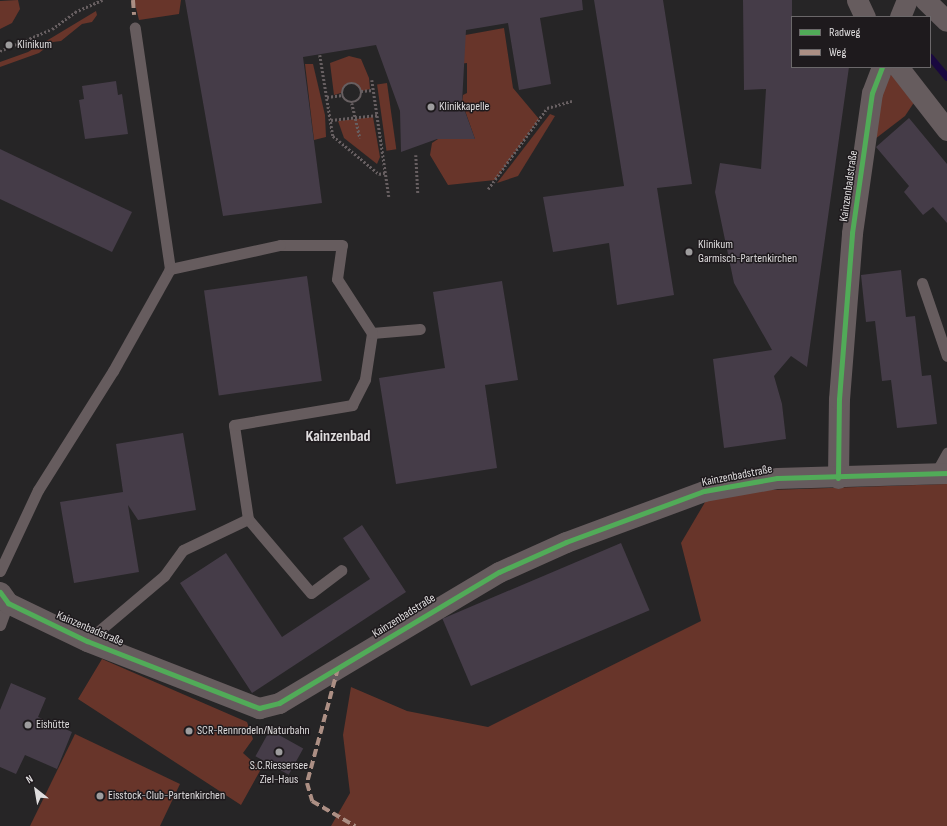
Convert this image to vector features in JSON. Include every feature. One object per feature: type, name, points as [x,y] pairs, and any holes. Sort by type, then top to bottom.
[{"type":"street","points":[[857,0],[865,16]]},
{"type":"street","points":[[910,5],[947,21]]},
{"type":"street","name":"Kainzenbadstraße","points":[[838,478],[839,398],[852,233],[872,93],[882,68]]},
{"type":"street","points":[[899,68],[947,130]]},
{"type":"street","name":"Kainzenbadstraße","points":[[4,598],[87,641],[259,708],[279,703],[442,604],[499,572],[566,542],[704,491],[777,478],[838,478],[942,472]]},
{"type":"lane","points":[[0,571],[38,490],[113,371],[170,269],[135,28]]},
{"type":"lane","points":[[170,269],[280,245],[342,245],[337,279],[372,333],[365,379],[352,405],[234,425],[248,519],[311,592],[341,570]]},
{"type":"lane","points":[[922,283],[947,356]]},
{"type":"lane","points":[[372,333],[420,329]]},
{"type":"lane","points":[[942,472],[947,453]]},
{"type":"lane","points":[[87,641],[164,576],[183,550],[248,519]]},
{"type":"lane","points":[[0,625],[4,598]]},
{"type":"path","points":[[0,51],[52,29],[74,12],[102,0]]},
{"type":"path","points":[[320,54],[333,136],[352,155],[379,174],[387,172]]},
{"type":"path","points":[[372,80],[387,172],[389,197]]},
{"type":"path","points":[[360,138],[352,103],[343,95],[343,89],[350,84],[358,86],[362,91]]},
{"type":"path","points":[[362,91],[373,90]]},
{"type":"path","points":[[352,103],[359,100],[362,91]]},
{"type":"path","points":[[327,97],[343,95]]},
{"type":"path","points":[[488,189],[547,108],[572,101]]},
{"type":"path","points":[[331,120],[378,114]]},
{"type":"path","points":[[416,155],[418,194]]},
{"type":"shaded area","points":[[18,0],[20,9],[12,23],[0,29],[0,1]]},
{"type":"shaded area","points":[[134,0],[181,0],[179,14],[139,20]]},
{"type":"shaded area","points":[[96,11],[97,15],[92,22],[82,24],[61,41],[53,42],[39,53],[0,67],[0,62],[28,52]]},
{"type":"shaded area","points":[[504,28],[513,88],[539,119],[495,180],[448,185],[430,155],[432,143],[438,139],[475,139],[462,102],[463,95],[467,93],[467,63],[440,66],[460,36]]},
{"type":"shaded area","points":[[349,56],[361,59],[369,78],[370,89],[362,91],[353,83],[345,85],[341,93],[334,95],[330,63]]},
{"type":"shaded area","points":[[305,64],[313,64],[325,115],[326,137],[314,140]]},
{"type":"shaded area","points":[[894,73],[915,101],[905,116],[875,139],[882,81]]},
{"type":"shaded area","points":[[387,83],[396,149],[386,151],[377,84]]},
{"type":"shaded area","points":[[550,114],[555,116],[518,176],[497,183]]},
{"type":"shaded area","points":[[373,117],[380,157],[377,164],[344,138],[338,121]]},
{"type":"shaded area","points":[[947,484],[947,826],[331,826],[350,793],[343,735],[351,687],[407,711],[488,727],[701,621],[681,543],[711,492]]},
{"type":"shaded area","name":"SCR-Rennrodeln/Naturbahn","points":[[102,659],[247,722],[253,739],[243,753],[261,769],[241,805],[78,699]]},
{"type":"shaded area","points":[[75,734],[180,784],[160,826],[30,826]]},
{"type":"building","points":[[185,0],[582,0],[583,10],[540,18],[551,84],[519,90],[508,23],[466,30],[462,103],[475,139],[437,139],[401,152],[400,111],[376,45],[303,57],[322,203],[223,216]]},
{"type":"building","points":[[594,0],[663,0],[692,184],[657,188],[674,295],[617,305],[609,243],[553,252],[543,197],[624,186]]},
{"type":"building","points":[[743,0],[792,0],[791,68],[849,68],[807,367],[791,356],[774,376],[782,404],[786,439],[724,448],[713,359],[772,350],[734,283],[715,192],[720,163],[761,169],[766,89],[744,90]]},
{"type":"building","points":[[116,81],[118,95],[122,94],[128,134],[85,139],[79,100],[84,99],[82,86]]},
{"type":"building","points":[[909,118],[947,164],[947,223],[933,207],[923,215],[904,192],[909,186],[876,147]]},
{"type":"building","points":[[0,149],[132,212],[112,252],[0,199]]},
{"type":"building","points":[[901,270],[906,317],[915,316],[922,376],[931,375],[937,424],[897,428],[891,380],[882,381],[875,321],[866,322],[861,275]]},
{"type":"building","points":[[307,276],[322,381],[219,395],[204,290]]},
{"type":"building","points":[[502,281],[518,380],[485,385],[497,468],[396,484],[379,378],[445,368],[433,292]]},
{"type":"building","points":[[183,433],[196,510],[138,520],[128,505],[139,572],[74,583],[60,502],[123,492],[116,444]]},
{"type":"building","points":[[362,525],[406,592],[252,693],[180,583],[226,553],[282,637],[370,579],[343,538]]},
{"type":"building","points":[[621,543],[650,610],[471,686],[442,619]]},
{"type":"building","name":"Eishütte","points":[[11,683],[46,698],[38,717],[72,732],[57,769],[25,755],[16,774],[0,767],[0,710]]},
{"type":"building","name":"S.C.Riessersee Ziel-Haus","points":[[270,730],[303,748],[289,775],[255,756]]},
{"type":"waterway","points":[[931,58],[947,77]]},
{"type":"marked path","points":[[133,0],[134,15]]},
{"type":"marked path","points":[[338,668],[307,783],[312,801],[355,826]]},
{"type":"cycle path","points":[[838,478],[839,399],[852,233],[872,93],[882,68]]},
{"type":"cycle path","points":[[0,592],[8,603],[87,641],[259,708],[279,703],[499,572],[566,542],[704,491],[777,478],[947,473]]},
{"type":"place","name":"Klinikum","points":[[9,45]]},
{"type":"place","name":"Klinikkapelle","points":[[431,107]]},
{"type":"place","name":"Klinikum Garmisch-Partenkirchen","points":[[689,252]]},
{"type":"place","name":"Eishütte","points":[[28,725]]},
{"type":"place","name":"SCR-Rennrodeln/Naturbahn","points":[[189,731]]},
{"type":"place","name":"S.C.Riessersee Ziel-Haus","points":[[279,752]]},
{"type":"place","name":"Eisstock-Club-Partenkirchen","points":[[100,796]]},
{"type":"district","name":"Kainzenbad","points":[[338,437]]}]
